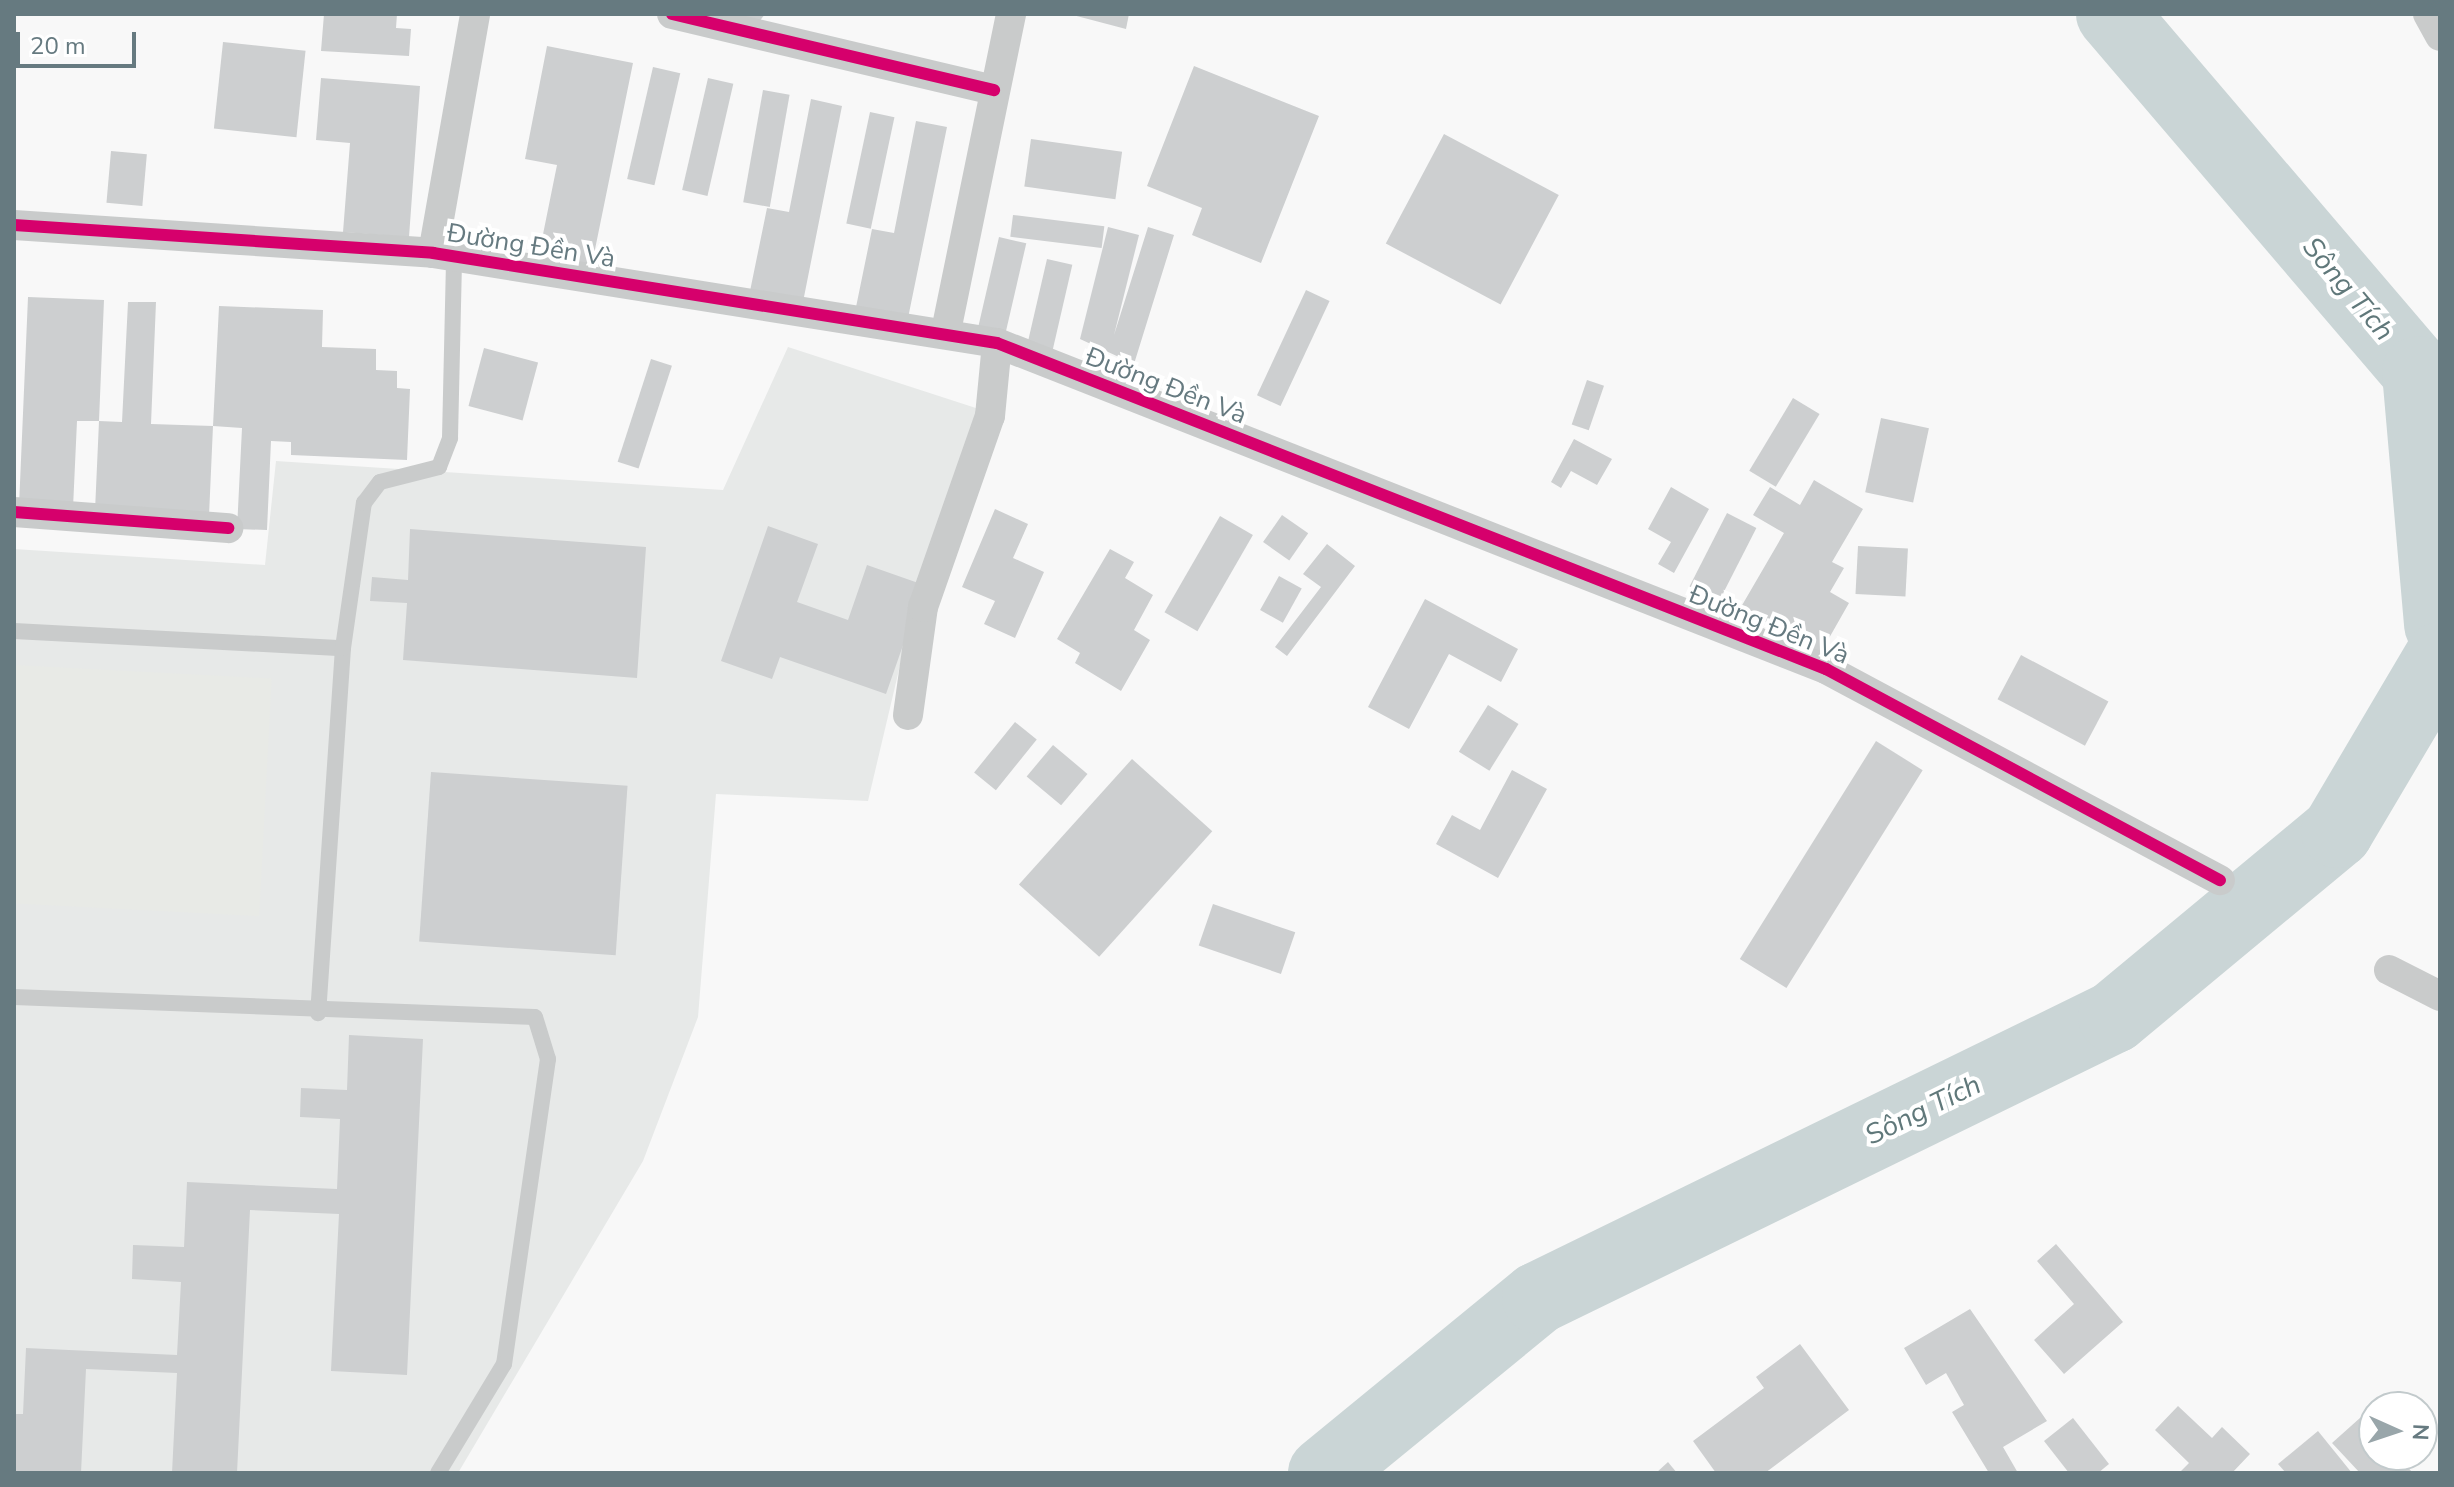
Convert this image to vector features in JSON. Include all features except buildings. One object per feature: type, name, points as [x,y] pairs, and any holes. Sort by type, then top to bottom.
[{"type":"street","points":[[443,254],[475,14]]},
{"type":"street","points":[[672,14],[770,24],[994,90]]},
{"type":"street","points":[[946,331],[1011,14]]},
{"type":"street","points":[[2428,14],[2440,36]]},
{"type":"street","name":"Đường Đền Và","points":[[14,225],[443,254],[946,331],[997,343],[1826,669],[2220,880]]},
{"type":"street","points":[[908,715],[923,607],[990,416],[997,343]]},
{"type":"street","points":[[14,512],[228,528]]},
{"type":"street","points":[[2389,970],[2440,996]]},
{"type":"lane","points":[[318,1013],[343,648],[364,503],[380,482],[439,467],[450,438],[443,254]]},
{"type":"lane","points":[[14,631],[343,648]]},
{"type":"lane","points":[[14,997],[318,1013],[535,1017],[548,1059],[504,1364],[438,1473]]},
{"type":"shaded area","points":[[788,347],[982,410],[911,619],[868,801],[716,794],[698,1017],[643,1161],[458,1473],[14,1473],[14,549],[265,565],[276,461],[723,490]]},
{"type":"shaded area","points":[[14,665],[272,679],[259,916],[14,903]]},
{"type":"waterway","name":"Sông Tích","points":[[2112,14],[2418,372],[2440,625]]},
{"type":"waterway","name":"Sông Tích","points":[[1324,1473],[1538,1298],[2114,1017],[2337,832],[2440,658]]},
{"type":"cycle path","points":[[672,14],[994,90]]},
{"type":"cycle path","points":[[14,225],[433,253],[997,343],[1826,669],[2220,880]]},
{"type":"cycle path","points":[[14,512],[228,528]]}]
